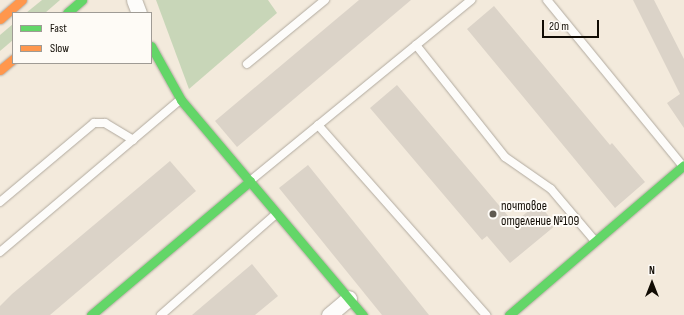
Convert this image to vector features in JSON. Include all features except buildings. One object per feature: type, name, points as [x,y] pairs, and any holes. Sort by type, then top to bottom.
[{"type":"main road","points":[[0,18],[22,0]]},
{"type":"main road","points":[[68,12],[82,0]]},
{"type":"main road","points":[[152,48],[181,100],[363,315]]},
{"type":"main road","points":[[0,70],[12,60]]},
{"type":"main road","points":[[509,315],[683,165]]},
{"type":"main road","points":[[91,315],[250,181]]},
{"type":"street","points":[[134,0],[139,12]]},
{"type":"street","points":[[329,315],[349,298]]},
{"type":"lane","points":[[247,64],[325,0]]},
{"type":"lane","points":[[250,181],[471,0]]},
{"type":"lane","points":[[546,0],[683,165]]},
{"type":"lane","points":[[416,45],[505,157],[551,189],[595,241]]},
{"type":"lane","points":[[0,252],[181,100]]},
{"type":"lane","points":[[0,202],[94,123],[105,123],[133,140]]},
{"type":"lane","points":[[318,125],[486,315]]},
{"type":"lane","points":[[161,315],[277,213]]},
{"type":"green space","points":[[42,0],[60,0],[46,12],[27,12]]},
{"type":"green space","points":[[156,0],[268,0],[277,13],[189,89]]},
{"type":"green space","points":[[12,25],[12,41],[0,51],[0,35]]},
{"type":"traffic: fast","points":[[68,12],[82,0]]},
{"type":"traffic: fast","points":[[152,48],[181,100],[363,315]]},
{"type":"traffic: fast","points":[[509,315],[684,165]]},
{"type":"traffic: fast","points":[[91,315],[250,181]]},
{"type":"traffic: slow","points":[[0,19],[22,0]]},
{"type":"traffic: slow","points":[[0,70],[12,60]]},
{"type":"place","name":"почтовое отделение №109","points":[[493,214]]}]
